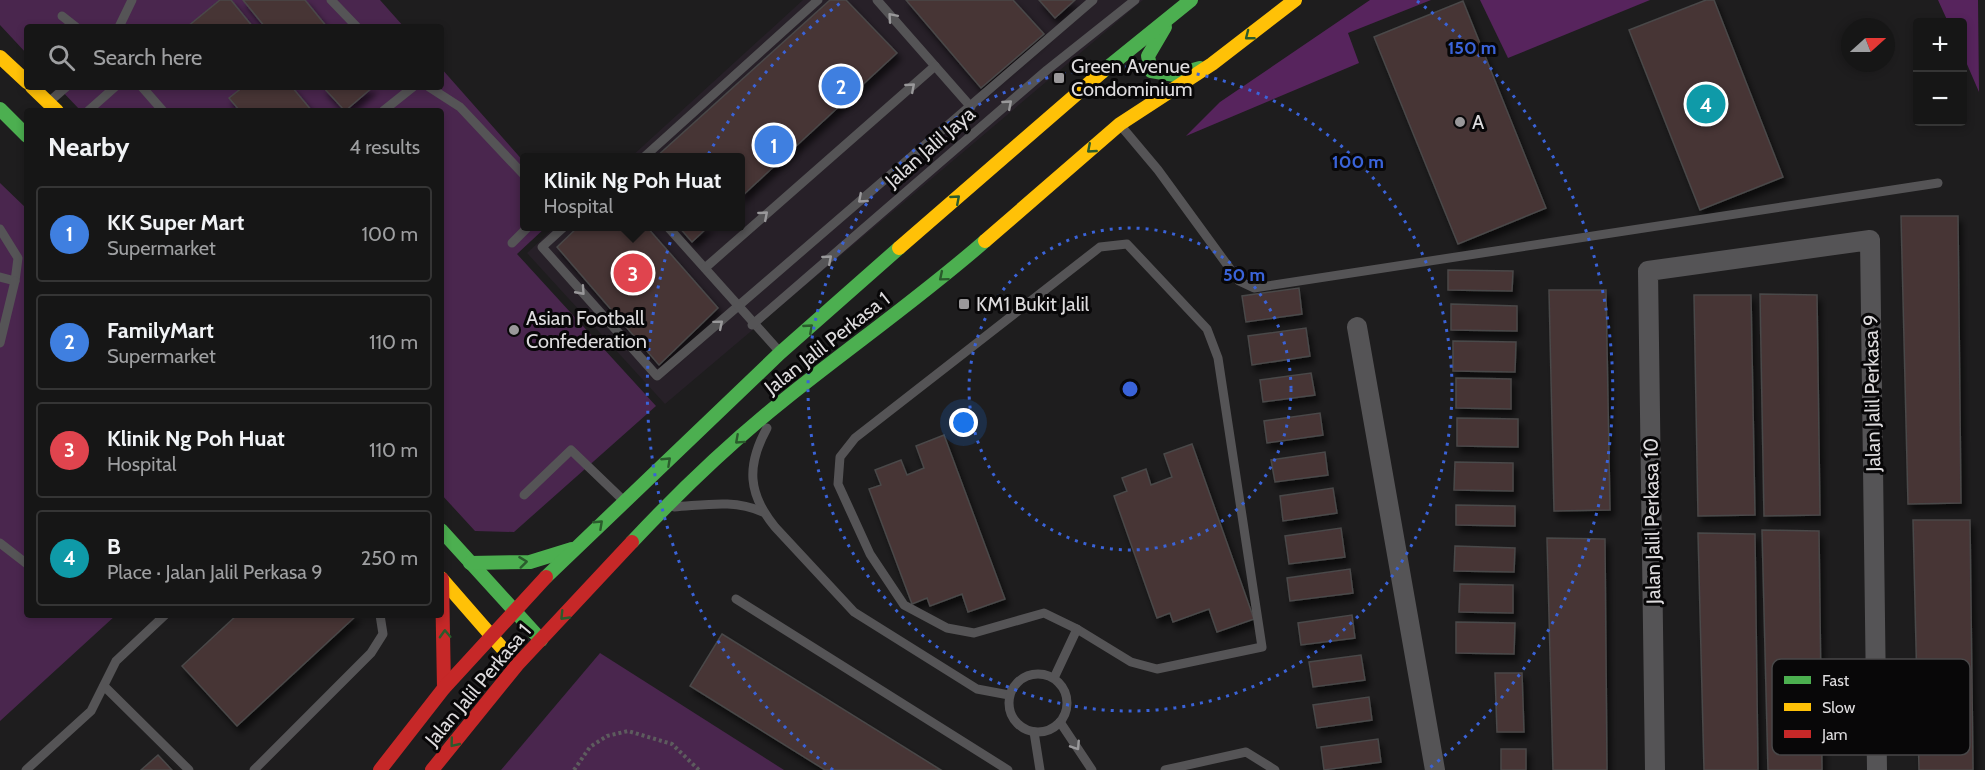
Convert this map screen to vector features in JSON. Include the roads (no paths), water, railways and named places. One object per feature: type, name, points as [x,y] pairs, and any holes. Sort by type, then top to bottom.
[{"type":"main road","name":"Jalan Jalil Perkasa 1","points":[[380,770],[444,688],[512,611],[574,548],[780,353],[1063,104],[1191,0]]},
{"type":"main road","name":"Jalan Jalil Perkasa 1","points":[[432,770],[517,665],[665,507],[783,400],[940,280],[1119,124],[1212,64],[1295,0]]},
{"type":"main road","points":[[1176,10],[1148,56],[1151,71],[1175,75],[1212,64]]},
{"type":"main road","points":[[0,57],[24,79]]},
{"type":"main road","points":[[34,90],[49,108]]},
{"type":"main road","points":[[0,109],[24,128]]},
{"type":"main road","points":[[444,533],[512,611],[541,640]]},
{"type":"main road","points":[[470,563],[530,562],[574,548]]},
{"type":"main road","points":[[444,581],[517,665]]},
{"type":"main road","points":[[443,618],[444,688]]},
{"type":"street","name":"Jalan Jalil Perkasa 9","points":[[1648,271],[1869,240],[1875,659]]},
{"type":"street","name":"Jalan Jalil Perkasa 10","points":[[1648,271],[1655,770]]},
{"type":"street","points":[[1357,327],[1435,770]]},
{"type":"street","name":"Jalan Jalil Perkasa 9","points":[[1877,755],[1877,770]]},
{"type":"lane","points":[[120,24],[132,0]]},
{"type":"lane","points":[[331,0],[354,24]]},
{"type":"lane","points":[[649,153],[818,0]]},
{"type":"lane","points":[[877,0],[971,107]]},
{"type":"lane","points":[[560,231],[542,247],[657,376],[1093,0]]},
{"type":"lane","name":"Jalan Jalil Jaya","points":[[752,325],[1047,70],[1135,0]]},
{"type":"lane","points":[[62,16],[72,24]]},
{"type":"lane","points":[[705,268],[935,66]]},
{"type":"lane","points":[[49,108],[64,90]]},
{"type":"lane","points":[[91,108],[112,90]]},
{"type":"lane","points":[[145,90],[160,108]]},
{"type":"lane","points":[[387,108],[408,90]]},
{"type":"lane","points":[[434,90],[460,107],[520,171]]},
{"type":"lane","points":[[1119,124],[1158,170],[1239,282],[1254,288],[1444,256],[1938,183]]},
{"type":"lane","points":[[0,229],[18,258],[15,281],[0,343]]},
{"type":"lane","points":[[512,243],[524,231]]},
{"type":"lane","points":[[671,231],[739,307],[752,325],[780,353]]},
{"type":"lane","points":[[1127,244],[1207,328],[1218,358],[1262,647],[1157,669],[1131,663],[1077,628],[1044,613],[974,633],[947,628],[904,605],[870,554],[838,484],[840,457],[855,438],[1100,247],[1127,244]]},
{"type":"lane","points":[[0,277],[15,281]]},
{"type":"lane","points":[[783,400],[756,447],[753,491],[763,512],[854,612],[977,689],[1010,695]]},
{"type":"lane","points":[[524,495],[571,450],[624,501]]},
{"type":"lane","points":[[665,507],[729,502],[747,505],[763,512]]},
{"type":"lane","points":[[0,543],[24,562]]},
{"type":"lane","points":[[736,599],[1008,770]]},
{"type":"lane","points":[[26,770],[91,711],[116,661],[162,618]]},
{"type":"lane","points":[[254,770],[371,653],[383,634],[380,618]]},
{"type":"lane","points":[[1054,678],[1077,628]]},
{"type":"lane","points":[[1046,674],[1054,678],[1066,694],[1066,714],[1060,722],[1044,732],[1034,732],[1016,723],[1008,705],[1010,695],[1013,686],[1028,675],[1046,674]]},
{"type":"lane","points":[[104,686],[189,770]]},
{"type":"lane","points":[[1060,722],[1092,770]]},
{"type":"lane","points":[[1034,732],[1040,770]]},
{"type":"lane","points":[[1165,770],[1246,752],[1275,770]]},
{"type":"place","name":"Green Avenue Condominium","points":[[1059,78]]},
{"type":"place","name":"FamilyMart","points":[[841,86]]},
{"type":"place","name":"B","points":[[1706,104]]},
{"type":"place","name":"A","points":[[1460,122]]},
{"type":"place","name":"KK Super Mart","points":[[774,145]]},
{"type":"place","name":"Klinik Ng Poh Huat","points":[[633,273]]},
{"type":"place","name":"KM1 Bukit Jalil","points":[[964,304]]},
{"type":"place","name":"Asian Football Confederation","points":[[514,330]]}]
